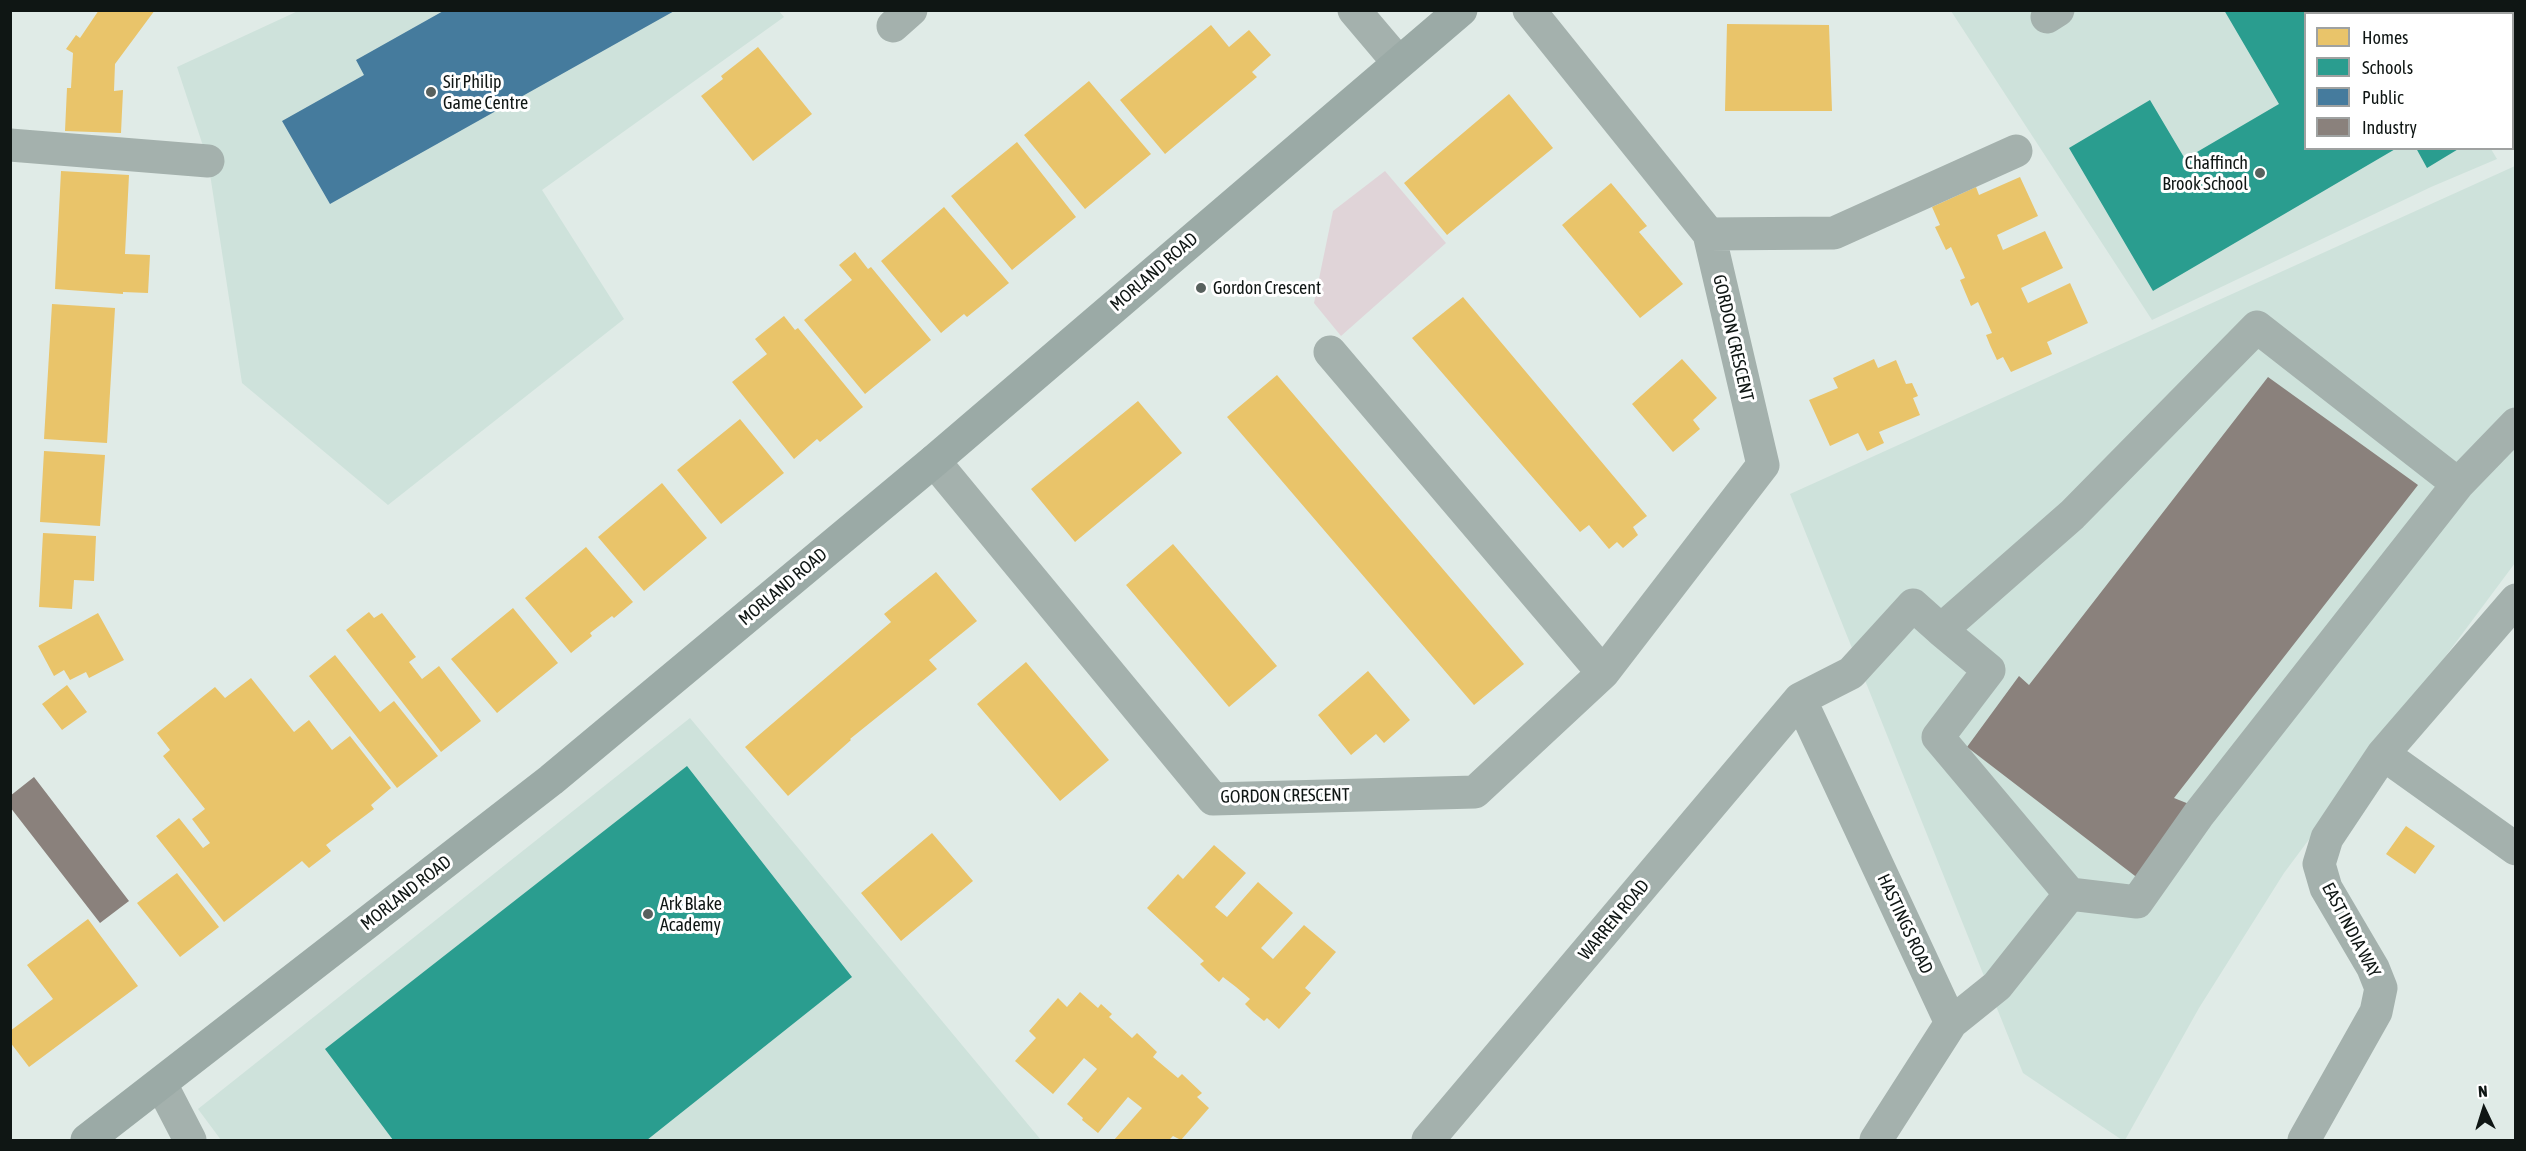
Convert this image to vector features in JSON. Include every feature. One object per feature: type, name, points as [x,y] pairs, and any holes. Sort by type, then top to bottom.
[{"type":"main road","name":"MORLAND ROAD","points":[[87,1140],[551,780],[934,461],[1461,10]]},
{"type":"street","points":[[1354,10],[1398,63]]},
{"type":"street","name":"GORDON CRESCENT","points":[[934,461],[1214,799],[1475,792],[1603,673],[1763,465],[1709,234],[1529,10]]},
{"type":"street","points":[[10,145],[208,161]]},
{"type":"street","points":[[1709,234],[1834,233],[2016,151]]},
{"type":"street","points":[[1941,630],[2072,515],[2257,327],[2457,484]]},
{"type":"street","points":[[1330,352],[1603,673]]},
{"type":"street","points":[[1800,699],[1851,673],[1912,605],[1989,670],[1938,737],[2070,894],[2137,902],[2199,814],[2457,484],[2516,424]]},
{"type":"street","name":"EAST INDIA WAY","points":[[2304,1140],[2376,1012],[2381,988],[2373,968],[2326,888],[2319,864],[2327,838],[2383,754],[2516,600]]},
{"type":"street","name":"HASTINGS ROAD","points":[[1800,699],[1951,1023]]},
{"type":"street","name":"WARREN ROAD","points":[[1428,1140],[1800,699]]},
{"type":"street","points":[[2383,754],[2516,849]]},
{"type":"street","points":[[1876,1140],[1951,1023],[1997,986],[2070,894]]},
{"type":"street","points":[[160,1084],[190,1140]]},
{"type":"shaded area","points":[[778,10],[784,17],[542,190],[624,319],[388,505],[242,383],[208,161],[177,67],[298,11]]},
{"type":"shaded area","name":"Chaffinch Brook School","points":[[1951,11],[2409,11],[2304,12],[2304,150],[2492,150],[2497,159],[2431,187],[2152,320]]},
{"type":"shaded area","points":[[2515,166],[2515,563],[2284,873],[2199,1008],[2125,1140],[2122,1140],[2023,1073],[1790,494]]},
{"type":"shaded area","points":[[1385,171],[1446,243],[1341,336],[1314,303],[1333,211]]},
{"type":"shaded area","name":"Ark Blake Academy","points":[[690,718],[1041,1140],[221,1140],[198,1109]]},
{"type":"building: Homes","points":[[99,10],[155,10],[115,64],[114,91],[123,90],[121,133],[65,131],[67,88],[71,88],[73,53],[66,49],[76,35],[80,38]]},
{"type":"building: Homes","points":[[1727,24],[1829,25],[1832,111],[1725,111]]},
{"type":"building: Homes","points":[[1211,25],[1229,47],[1249,30],[1271,55],[1252,72],[1257,77],[1165,154],[1120,100]]},
{"type":"building: Homes","points":[[758,47],[812,114],[753,161],[701,96],[723,79],[721,76]]},
{"type":"building: Homes","points":[[1089,81],[1151,154],[1085,209],[1024,135]]},
{"type":"building: Homes","points":[[1509,94],[1553,148],[1447,235],[1404,183]]},
{"type":"building: Homes","points":[[1017,142],[1076,217],[1012,270],[951,196]]},
{"type":"building: Homes","points":[[61,171],[129,175],[125,254],[150,255],[148,293],[123,292],[123,294],[55,289]]},
{"type":"building: Homes","points":[[2020,177],[2038,216],[1997,235],[2003,250],[2045,231],[2063,268],[2021,288],[2028,303],[2070,283],[2088,323],[2047,342],[2052,354],[2011,372],[2003,357],[1997,360],[1986,335],[1992,333],[1978,302],[1971,306],[1960,280],[1965,278],[1951,247],[1946,250],[1935,227],[1940,225],[1932,207],[1976,187],[1979,195]]},
{"type":"building: Homes","points":[[1611,183],[1647,226],[1639,232],[1683,284],[1640,318],[1562,225]]},
{"type":"building: Homes","points":[[944,207],[1009,283],[967,317],[964,314],[941,333],[881,261]]},
{"type":"building: Homes","points":[[855,252],[868,269],[871,267],[931,340],[865,394],[804,320],[852,280],[839,265]]},
{"type":"building: Homes","points":[[1463,297],[1647,516],[1633,527],[1638,535],[1623,548],[1617,542],[1609,549],[1589,525],[1580,532],[1412,338]]},
{"type":"building: Homes","points":[[52,304],[115,308],[107,443],[44,439]]},
{"type":"building: Homes","points":[[784,316],[795,330],[798,328],[863,407],[820,442],[817,439],[794,459],[732,382],[767,354],[755,339]]},
{"type":"building: Homes","points":[[1682,359],[1717,398],[1693,420],[1700,429],[1673,452],[1632,404]]},
{"type":"building: Homes","points":[[1874,359],[1878,368],[1896,360],[1906,384],[1912,383],[1918,396],[1913,398],[1920,415],[1879,432],[1884,443],[1867,451],[1858,433],[1830,446],[1809,400],[1838,388],[1833,378]]},
{"type":"building: Homes","points":[[1277,375],[1524,664],[1474,705],[1227,417]]},
{"type":"building: Homes","points":[[1138,401],[1182,453],[1075,542],[1031,489]]},
{"type":"building: Homes","points":[[740,419],[784,473],[721,524],[677,470]]},
{"type":"building: Homes","points":[[44,451],[105,455],[100,526],[40,522]]},
{"type":"building: Homes","points":[[662,483],[707,538],[644,591],[598,537]]},
{"type":"building: Homes","points":[[43,533],[96,536],[94,581],[74,580],[72,609],[39,607]]},
{"type":"building: Homes","points":[[1173,544],[1277,666],[1229,707],[1126,585]]},
{"type":"building: Homes","points":[[586,547],[633,602],[614,618],[612,616],[590,633],[592,636],[571,653],[525,598]]},
{"type":"building: Homes","points":[[936,572],[977,621],[929,660],[937,669],[850,739],[788,796],[745,747],[891,622],[884,614]]},
{"type":"building: Homes","points":[[513,608],[558,663],[497,713],[451,659]]},
{"type":"building: Homes","points":[[369,612],[374,618],[382,613],[416,657],[409,662],[422,679],[439,666],[481,721],[441,752],[346,630]]},
{"type":"building: Homes","points":[[98,613],[124,660],[89,678],[86,672],[70,680],[64,670],[54,676],[38,646]]},
{"type":"building: Homes","points":[[335,655],[380,712],[394,701],[438,756],[397,788],[309,676]]},
{"type":"building: Homes","points":[[1026,662],[1109,760],[1060,801],[977,704]]},
{"type":"building: Homes","points":[[1368,671],[1410,720],[1384,743],[1376,734],[1351,755],[1318,715]]},
{"type":"building: Homes","points":[[251,678],[294,732],[309,720],[332,750],[350,736],[391,788],[371,805],[374,809],[326,845],[331,851],[309,868],[302,861],[224,922],[156,836],[179,818],[203,848],[210,843],[192,819],[205,809],[163,756],[170,750],[157,733],[215,687],[225,698]]},
{"type":"building: Homes","points":[[67,685],[87,712],[62,730],[42,704]]},
{"type":"building: Homes","points":[[2406,826],[2435,846],[2415,874],[2386,854]]},
{"type":"building: Homes","points":[[932,833],[973,881],[901,941],[861,893]]},
{"type":"building: Homes","points":[[1214,845],[1246,873],[1215,907],[1227,917],[1258,882],[1293,913],[1261,948],[1273,959],[1304,925],[1336,952],[1305,988],[1311,993],[1279,1029],[1267,1018],[1264,1021],[1253,1012],[1245,1004],[1250,999],[1236,987],[1223,977],[1219,982],[1208,972],[1200,964],[1204,961],[1147,908],[1178,874],[1183,879]]},
{"type":"building: Homes","points":[[177,873],[219,927],[180,957],[137,903]]},
{"type":"building: Homes","points":[[88,919],[138,986],[29,1067],[10,1042],[10,1031],[53,999],[27,965]]},
{"type":"building: Homes","points":[[1080,992],[1098,1008],[1101,1004],[1112,1014],[1109,1017],[1132,1038],[1137,1033],[1157,1052],[1153,1057],[1178,1078],[1182,1074],[1202,1093],[1197,1097],[1209,1108],[1181,1140],[1173,1136],[1169,1140],[1114,1140],[1142,1108],[1128,1097],[1098,1133],[1082,1120],[1083,1118],[1067,1104],[1097,1069],[1084,1058],[1053,1094],[1015,1061],[1036,1038],[1029,1031],[1058,998],[1067,1007]]},
{"type":"building: Schools","points":[[2224,10],[2399,10],[2400,12],[2304,12],[2304,150],[2394,150],[2153,291],[2069,148],[2150,100],[2185,159],[2279,104]]},
{"type":"building: Schools","points":[[2417,150],[2457,150],[2427,168]]},
{"type":"building: Schools","points":[[687,766],[852,977],[647,1140],[393,1140],[325,1049]]},
{"type":"building: Public","name":"Sir Philip Game Centre","points":[[445,10],[676,10],[330,204],[282,121],[364,75],[356,60]]},
{"type":"building: Industry","points":[[2268,377],[2418,485],[2174,798],[2189,804],[2139,879],[1967,747],[2019,676],[2029,685]]},
{"type":"building: Industry","points":[[34,777],[129,901],[100,923],[10,807],[10,796]]},
{"type":"place","name":"Sir Philip Game Centre","points":[[431,92]]},
{"type":"place","name":"Chaffinch Brook School","points":[[2260,173]]},
{"type":"place","name":"Gordon Crescent","points":[[1201,288]]},
{"type":"place","name":"Ark Blake Academy","points":[[648,914]]}]
